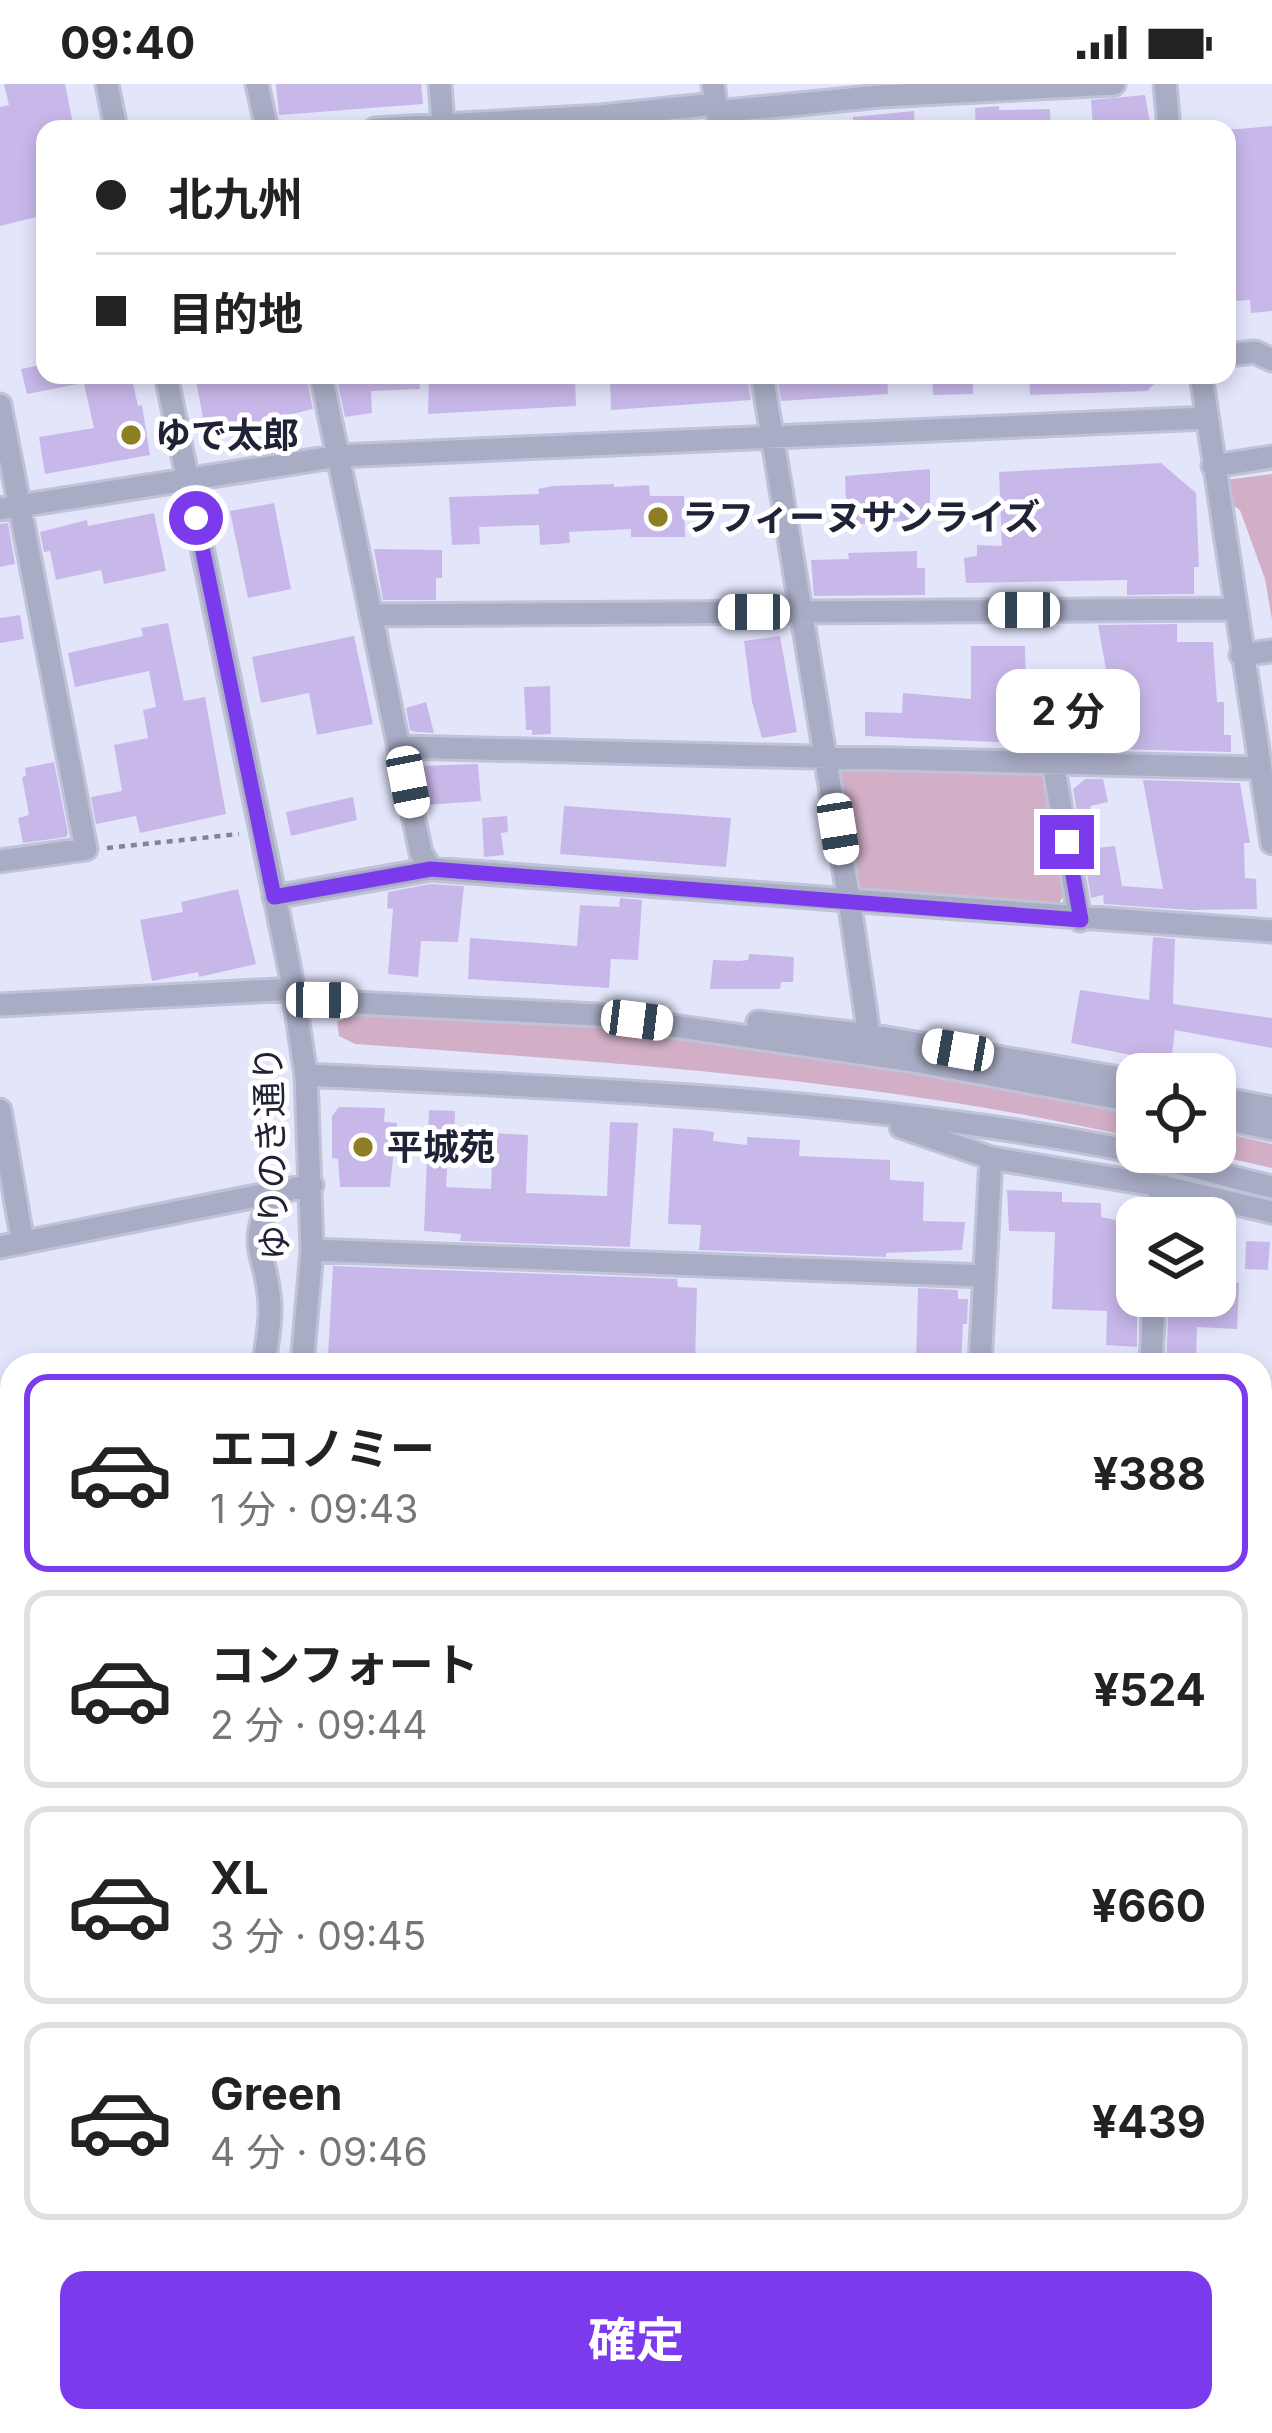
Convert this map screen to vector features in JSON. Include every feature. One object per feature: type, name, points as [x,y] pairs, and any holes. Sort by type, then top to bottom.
[{"type":"street","points":[[106,84],[114,120]]},
{"type":"street","points":[[257,84],[265,120]]},
{"type":"street","points":[[440,84],[443,120]]},
{"type":"street","points":[[522,120],[1114,84]]},
{"type":"street","points":[[1165,84],[1168,120]]},
{"type":"street","points":[[1236,354],[1255,352],[1272,360]]},
{"type":"street","name":"ゆりのき通り","points":[[168,384],[294,995],[306,1076],[312,1250],[303,1353]]},
{"type":"street","points":[[323,384],[422,853],[431,869]]},
{"type":"street","points":[[764,384],[869,1035]]},
{"type":"street","points":[[1202,384],[1272,844]]},
{"type":"street","points":[[0,405],[11,508],[86,849],[0,861]]},
{"type":"street","points":[[11,508],[339,456],[1207,418]]},
{"type":"street","points":[[1213,466],[1272,457]]},
{"type":"street","points":[[371,615],[1234,609]]},
{"type":"street","points":[[1241,656],[1272,651]]},
{"type":"street","points":[[402,747],[1258,768]]},
{"type":"street","points":[[1053,763],[1081,920]]},
{"type":"street","points":[[274,897],[431,869],[1272,931]]},
{"type":"street","points":[[0,1005],[294,995],[597,1015],[728,1018],[869,1035],[1116,1077]]},
{"type":"street","points":[[597,1015],[757,1035],[1116,1098]]},
{"type":"street","points":[[306,1076],[755,1101],[855,1111],[1098,1144],[1272,1187]]},
{"type":"street","points":[[1236,1101],[1272,1108]]},
{"type":"street","points":[[0,1110],[23,1243]]},
{"type":"street","points":[[855,1111],[991,1158],[1161,1186],[1272,1213]]},
{"type":"street","points":[[1236,1122],[1272,1130]]},
{"type":"street","points":[[981,1353],[991,1158]]},
{"type":"street","points":[[0,1246],[311,1185]]},
{"type":"street","points":[[1159,1197],[1161,1186]]},
{"type":"street","points":[[265,1353],[270,1304],[256,1236],[274,1192]]},
{"type":"street","points":[[312,1250],[984,1276]]},
{"type":"street","points":[[1152,1353],[1153,1317]]},
{"type":"path","points":[[86,849],[239,834]]},
{"type":"shaded area","points":[[1272,474],[1272,620],[1265,579],[1240,510],[1230,503],[1226,480]]},
{"type":"shaded area","points":[[842,770],[1039,773],[1046,778],[1066,892],[1055,909],[869,893],[854,885],[838,780]]},
{"type":"shaded area","points":[[354,1013],[629,1030],[954,1078],[1116,1110],[1116,1134],[846,1087],[355,1044],[339,1036],[337,1022]]},
{"type":"shaded area","points":[[1236,1136],[1272,1144],[1272,1168],[1236,1160]]},
{"type":"building","points":[[4,84],[65,84],[72,120],[36,120],[36,217],[0,226],[0,107],[9,105]]},
{"type":"building","points":[[276,84],[421,84],[423,104],[279,115]]},
{"type":"building","points":[[1145,95],[1149,120],[1092,120],[1091,100]]},
{"type":"building","points":[[975,108],[1050,109],[1051,120],[976,120]]},
{"type":"building","points":[[914,111],[914,120],[853,120]]},
{"type":"building","points":[[1272,126],[1272,311],[1251,313],[1250,300],[1236,301],[1236,129]]},
{"type":"building","points":[[36,366],[36,384],[78,384],[27,394],[21,369]]},
{"type":"building","points":[[84,384],[133,384],[138,406],[142,405],[150,455],[45,474],[39,437],[94,428]]},
{"type":"building","points":[[197,384],[308,384],[313,409],[260,422],[261,429],[206,434]]},
{"type":"building","points":[[338,384],[420,384],[420,389],[371,391],[372,413],[345,417]]},
{"type":"building","points":[[429,384],[575,384],[576,406],[428,414]]},
{"type":"building","points":[[610,384],[748,384],[751,400],[611,410]]},
{"type":"building","points":[[778,384],[887,384],[888,394],[781,401]]},
{"type":"building","points":[[932,384],[973,384],[973,394],[933,395]]},
{"type":"building","points":[[1029,384],[1154,384],[1147,391],[1030,395]]},
{"type":"building","points":[[1161,463],[1196,493],[1199,567],[1194,567],[1194,594],[1127,595],[1127,580],[966,583],[964,558],[977,556],[977,545],[1002,546],[999,472]]},
{"type":"building","points":[[930,469],[930,519],[847,525],[845,476]]},
{"type":"building","points":[[649,485],[650,496],[684,496],[685,537],[631,537],[631,529],[569,532],[570,543],[540,545],[539,525],[479,527],[480,544],[452,545],[449,497],[539,494],[538,489],[553,486]]},
{"type":"building","points":[[274,503],[291,589],[248,598],[230,511]]},
{"type":"building","points":[[154,513],[166,571],[104,584],[101,570],[56,580],[40,532],[87,520],[88,526]]},
{"type":"building","points":[[8,523],[15,564],[0,567],[0,524]]},
{"type":"building","points":[[374,549],[442,550],[436,600],[383,600]]},
{"type":"building","points":[[917,551],[917,568],[925,568],[925,595],[814,596],[811,560],[849,559],[848,553]]},
{"type":"building","points":[[20,615],[24,639],[0,643],[0,618]]},
{"type":"building","points":[[168,623],[184,701],[205,697],[226,814],[140,833],[136,816],[96,824],[91,797],[122,791],[114,745],[148,738],[143,710],[156,707],[149,671],[75,687],[68,653],[143,636],[141,628]]},
{"type":"building","points":[[1177,624],[1177,642],[1213,642],[1217,702],[1224,702],[1224,735],[1231,735],[1231,752],[1108,749],[1103,730],[1020,728],[1019,743],[865,736],[865,712],[902,713],[903,693],[971,699],[971,646],[1025,646],[1026,688],[1110,691],[1098,625]]},
{"type":"building","points":[[354,636],[373,724],[317,735],[309,693],[261,703],[252,657]]},
{"type":"building","points":[[780,636],[797,732],[762,738],[744,641]]},
{"type":"building","points":[[550,686],[551,734],[532,735],[532,730],[526,730],[524,687]]},
{"type":"building","points":[[426,702],[434,733],[410,730],[406,708]]},
{"type":"building","points":[[54,762],[68,833],[23,843],[18,818],[29,815],[22,777],[25,768]]},
{"type":"building","points":[[478,764],[481,801],[426,805],[423,766]]},
{"type":"building","points":[[1085,779],[1103,779],[1108,802],[1090,806],[1096,848],[1115,846],[1122,886],[1163,889],[1143,780],[1240,783],[1250,843],[1244,843],[1245,878],[1256,879],[1257,909],[1190,910],[1104,904],[1103,895],[1091,898],[1073,789]]},
{"type":"building","points":[[353,797],[357,820],[291,836],[286,812]]},
{"type":"building","points":[[564,806],[731,818],[726,867],[560,854]]},
{"type":"building","points":[[507,816],[508,832],[501,833],[504,855],[484,857],[482,818]]},
{"type":"building","points":[[430,884],[464,886],[458,942],[421,941],[418,977],[388,974],[393,909],[387,908],[388,892]]},
{"type":"building","points":[[238,889],[256,964],[199,977],[198,972],[152,981],[140,920],[183,912],[181,902]]},
{"type":"building","points":[[620,898],[642,900],[638,960],[611,959],[609,988],[468,979],[470,938],[577,946],[580,905],[619,907]]},
{"type":"building","points":[[1153,937],[1175,939],[1173,1004],[1272,1018],[1272,1048],[1175,1030],[1172,1053],[1121,1053],[1071,1043],[1080,990],[1149,1000]]},
{"type":"building","points":[[749,954],[794,957],[793,982],[781,982],[780,989],[710,989],[713,960],[748,960]]},
{"type":"building","points":[[339,1107],[385,1108],[384,1122],[397,1123],[390,1187],[340,1187],[338,1159],[332,1158],[332,1116]]},
{"type":"building","points":[[429,1110],[455,1111],[454,1153],[448,1153],[446,1187],[491,1189],[493,1133],[528,1135],[526,1193],[607,1196],[610,1122],[638,1123],[630,1247],[460,1241],[461,1234],[424,1231]]},
{"type":"building","points":[[673,1128],[714,1132],[713,1141],[747,1145],[747,1137],[800,1140],[799,1156],[890,1160],[890,1180],[924,1182],[923,1221],[965,1222],[962,1250],[886,1253],[886,1257],[699,1250],[701,1225],[668,1224]]},
{"type":"building","points":[[1007,1190],[1062,1192],[1062,1202],[1101,1203],[1101,1217],[1116,1220],[1116,1317],[1137,1317],[1137,1347],[1106,1345],[1107,1311],[1052,1309],[1055,1232],[1009,1231]]},
{"type":"building","points":[[1246,1241],[1270,1242],[1268,1270],[1245,1269]]},
{"type":"building","points":[[333,1266],[677,1279],[678,1287],[697,1288],[695,1353],[328,1353]]},
{"type":"building","points":[[1239,1283],[1237,1329],[1197,1327],[1196,1353],[1167,1353],[1168,1317],[1236,1317]]},
{"type":"building","points":[[918,1288],[958,1290],[958,1299],[968,1299],[962,1353],[916,1353]]},
{"type":"place","name":"ゆで太郎","points":[[131,435]]},
{"type":"place","name":"ラフィーヌサンライズ","points":[[658,517]]},
{"type":"place","name":"平城苑","points":[[363,1147]]},
{"type":"route","points":[[196,518],[274,897],[431,869],[1081,920],[1067,842]]}]
